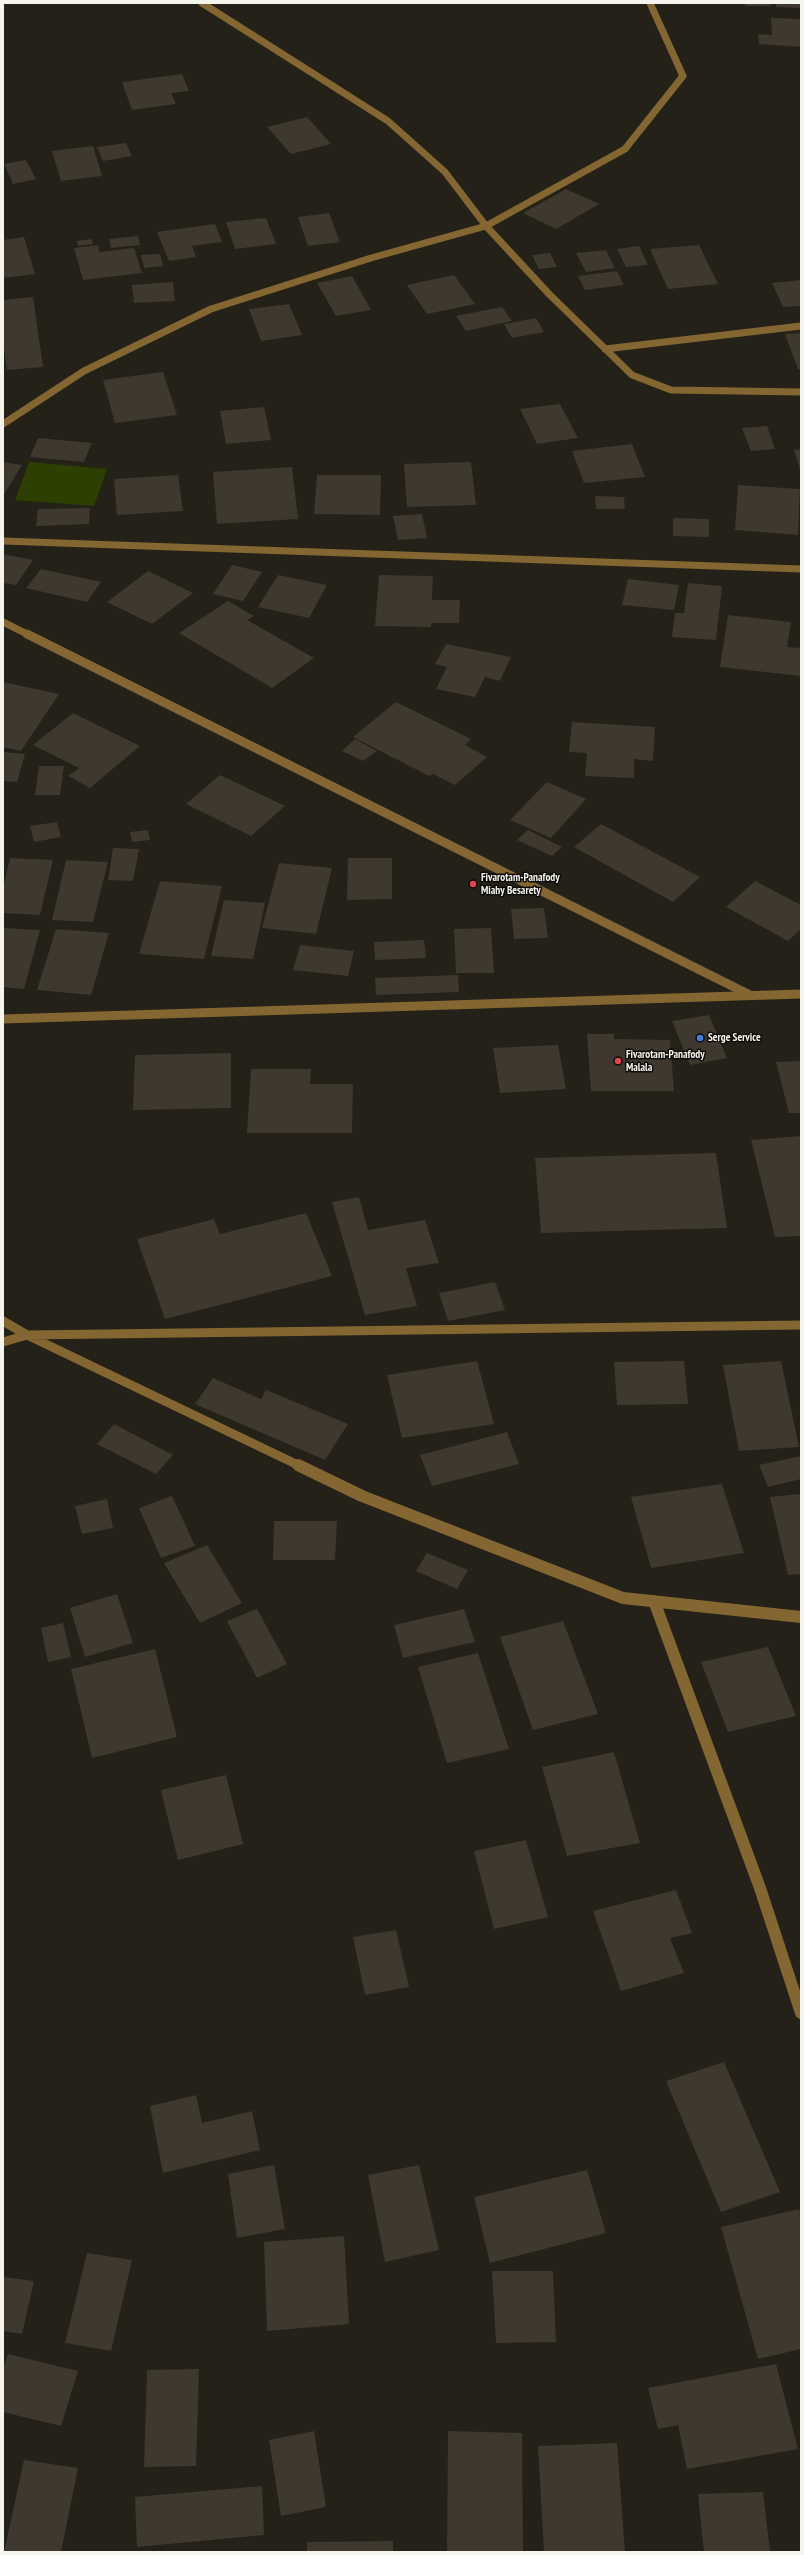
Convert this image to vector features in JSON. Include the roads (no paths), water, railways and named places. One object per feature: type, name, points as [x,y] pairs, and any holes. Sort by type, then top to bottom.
[{"type":"street","points":[[202,3],[388,122],[445,172],[486,226],[549,294],[632,375],[671,390],[801,392]]},
{"type":"street","points":[[3,424],[84,371],[211,309],[371,258],[486,226],[625,149],[683,76],[650,3]]},
{"type":"street","points":[[605,349],[801,326]]},
{"type":"street","points":[[3,541],[801,569]]},
{"type":"street","points":[[3,622],[748,994]]},
{"type":"street","points":[[3,1019],[748,994],[801,994]]},
{"type":"street","points":[[3,1321],[27,1335],[362,1496],[622,1598],[801,1617]]},
{"type":"street","points":[[3,1342],[27,1335],[801,1325]]},
{"type":"street","points":[[654,1601],[760,1888],[801,2013]]},
{"type":"place","name":"Fivarotam-Panafody Miahy Besarety","points":[[473,884]]},
{"type":"place","name":"Serge Service","points":[[700,1038]]},
{"type":"place","name":"Fivarotam-Panafody Malala","points":[[618,1061]]}]
